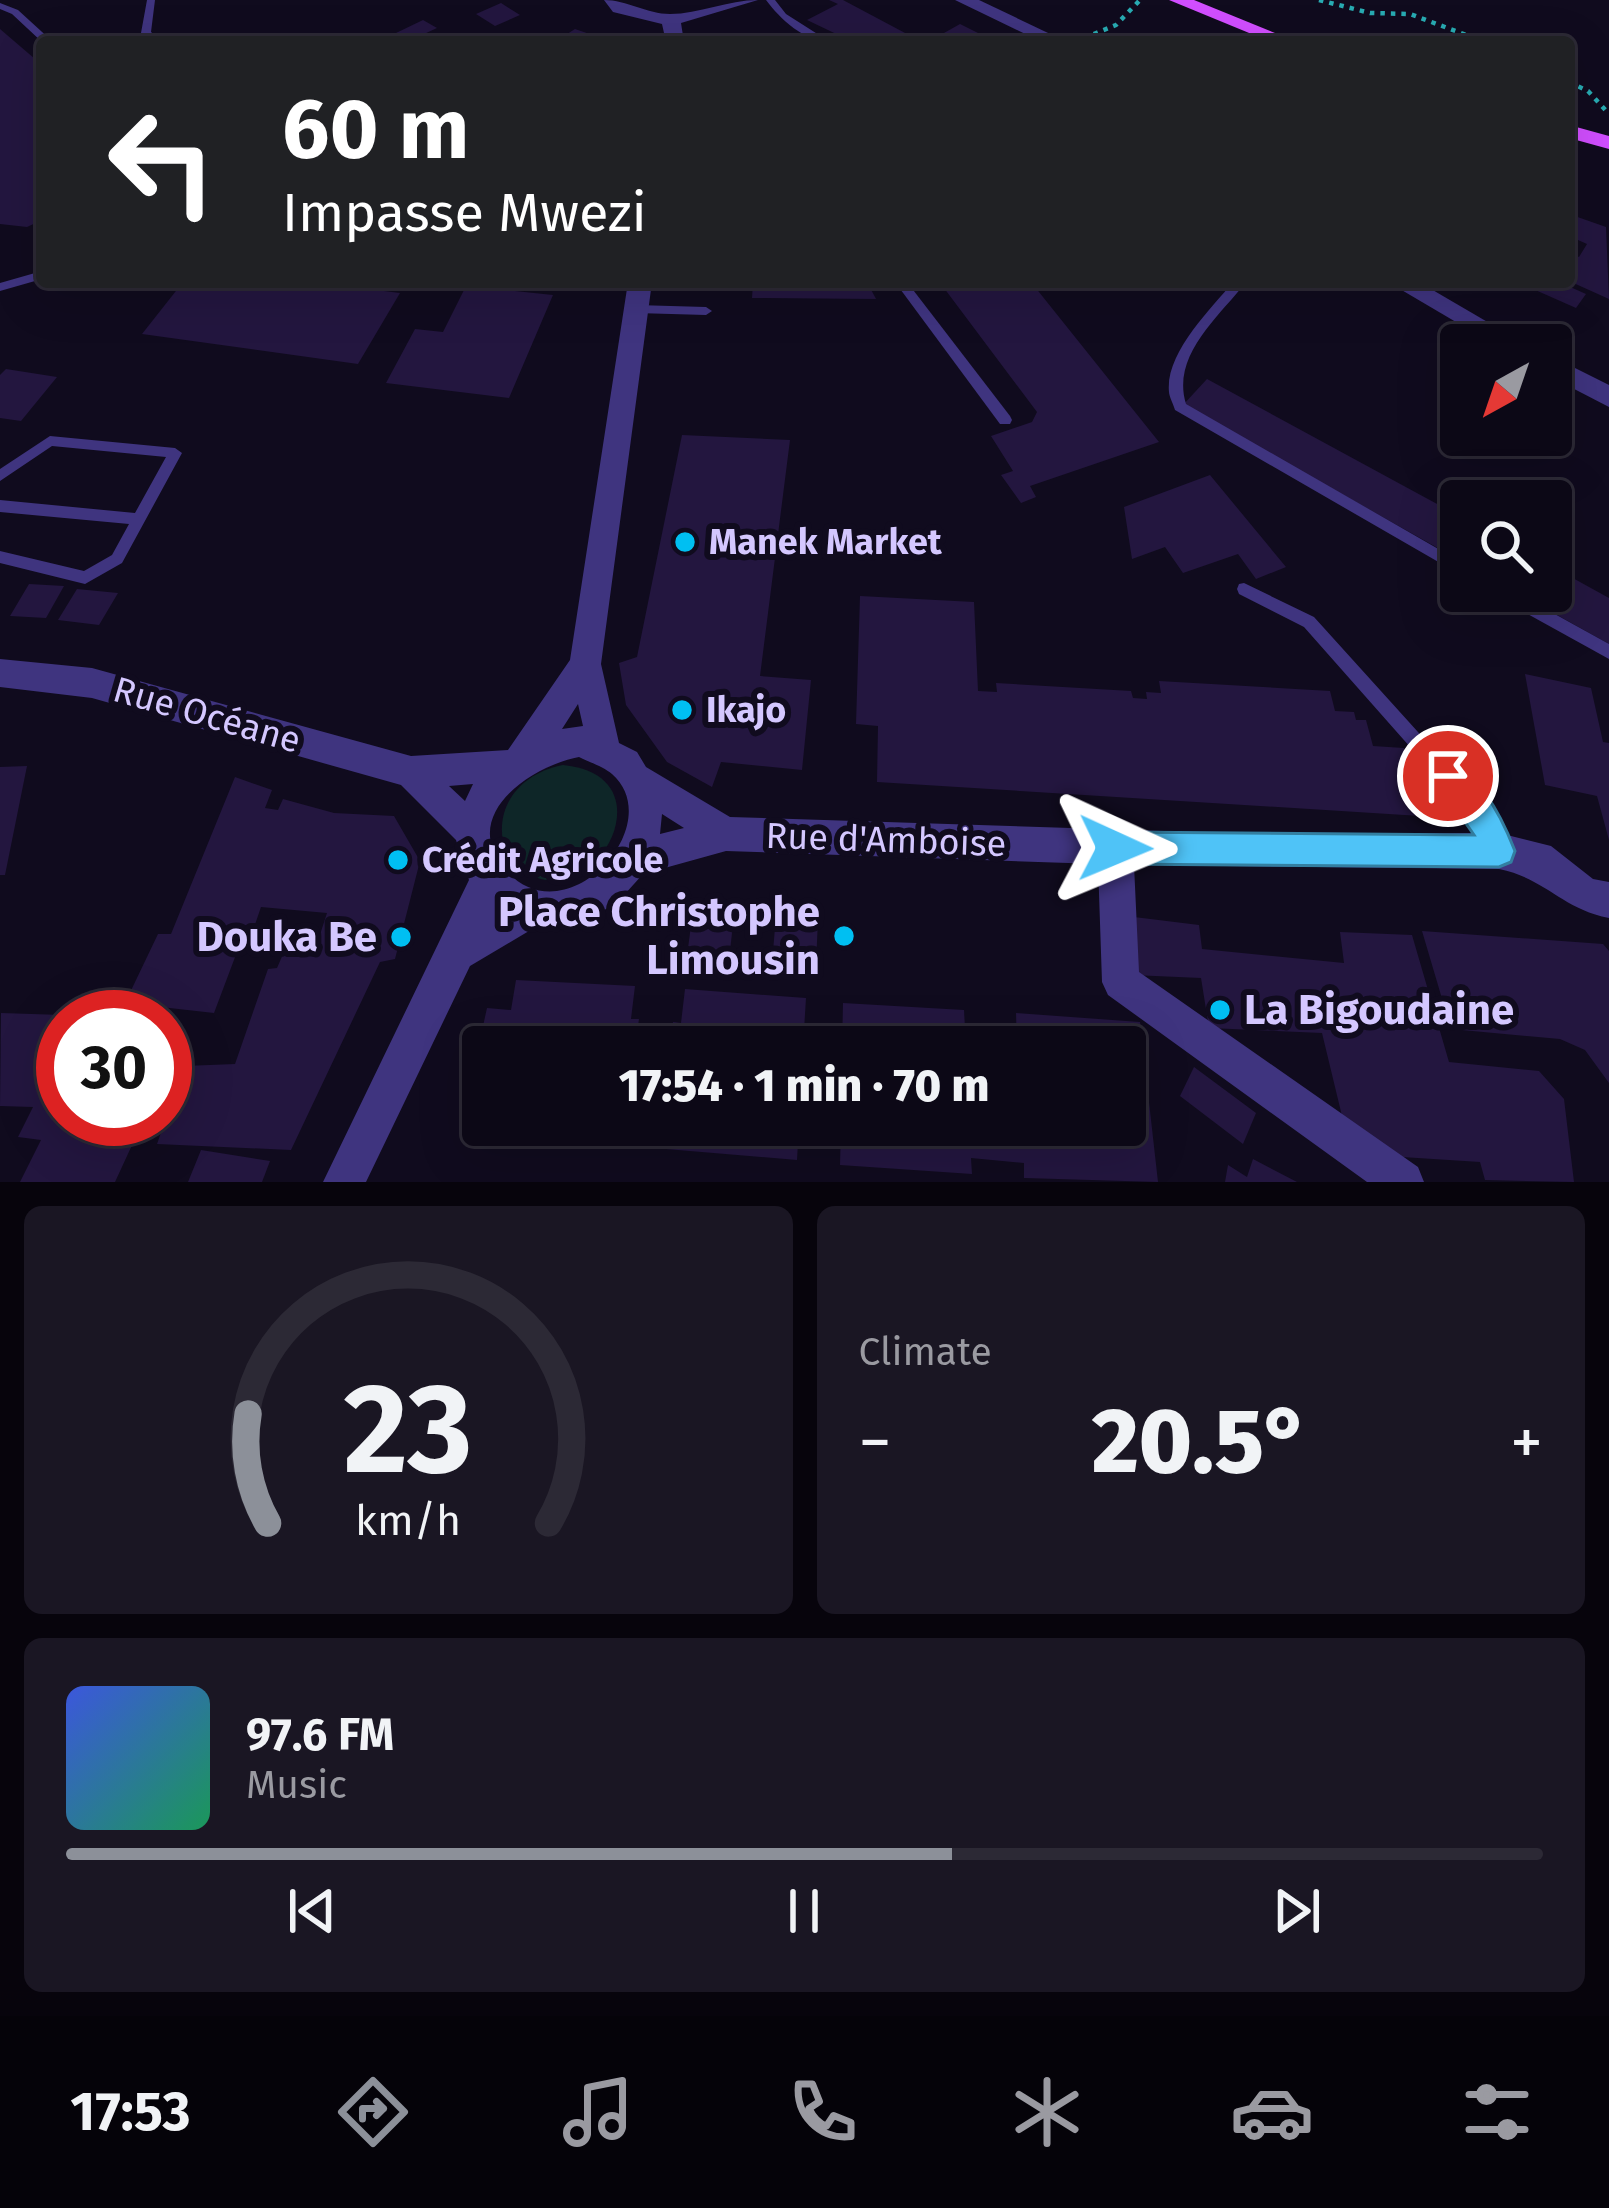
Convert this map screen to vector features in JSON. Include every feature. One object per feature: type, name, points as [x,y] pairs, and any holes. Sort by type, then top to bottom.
[{"type":"main road","points":[[1178,0],[1272,36]]},
{"type":"main road","points":[[1575,133],[1609,143]]},
{"type":"street","points":[[613,0],[619,8],[671,20],[749,0]]},
{"type":"street","points":[[964,0],[1038,36]]},
{"type":"street","points":[[671,20],[673,36]]},
{"type":"street","points":[[1411,288],[1477,324]]},
{"type":"street","points":[[604,748],[585,664],[638,295]]},
{"type":"street","points":[[1572,377],[1609,397]]},
{"type":"street","points":[[519,758],[581,741],[625,760],[639,780],[646,830],[636,858],[591,901],[562,910],[532,909],[506,898],[487,879],[475,836],[490,787],[519,758],[585,664]]},
{"type":"street","name":"Rue Océane","points":[[0,673],[92,682],[411,772],[519,758]]},
{"type":"street","name":"Rue Océane","points":[[411,772],[475,836]]},
{"type":"street","name":"Rue d'Amboise","points":[[639,780],[726,834]]},
{"type":"street","name":"Rue d'Amboise","points":[[636,858],[726,834],[1115,848],[1499,851],[1538,859],[1586,895],[1609,900]]},
{"type":"street","points":[[1115,848],[1121,982],[1403,1182]]},
{"type":"street","points":[[350,1181],[487,879]]},
{"type":"street","points":[[457,953],[532,909]]},
{"type":"lane","points":[[150,36],[146,33],[151,0]]},
{"type":"lane","points":[[770,0],[783,16],[816,36]]},
{"type":"lane","points":[[0,6],[15,12],[41,36]]},
{"type":"lane","points":[[0,287],[36,277]]},
{"type":"lane","points":[[906,288],[1005,420]]},
{"type":"lane","points":[[1235,288],[1199,333],[1174,377],[1171,390],[1180,407],[1440,557]]},
{"type":"lane","points":[[638,295],[706,311]]},
{"type":"lane","points":[[0,476],[50,441],[175,453],[117,559],[85,578],[0,557]]},
{"type":"lane","points":[[0,506],[139,519]]},
{"type":"lane","points":[[1244,589],[1309,622],[1478,812],[1499,851]]},
{"type":"lane","points":[[1538,612],[1609,652]]},
{"type":"path","points":[[1089,36],[1116,25],[1139,0]]},
{"type":"path","points":[[1319,0],[1397,14],[1466,36]]},
{"type":"path","points":[[1397,14],[1402,0]]},
{"type":"path","points":[[1575,85],[1588,91],[1609,114]]},
{"type":"green space","points":[[563,765],[597,775],[614,796],[617,821],[607,846],[589,867],[564,879],[536,878],[508,858],[502,826],[505,811],[532,777]]},
{"type":"building","points":[[829,0],[843,0],[911,36],[840,36],[807,20],[838,4]]},
{"type":"building","points":[[501,3],[520,15],[495,26],[476,14]]},
{"type":"building","points":[[423,20],[437,28],[420,36],[396,33]]},
{"type":"building","points":[[960,24],[984,36],[939,36]]},
{"type":"building","points":[[0,29],[36,60],[36,223],[27,227],[0,224]]},
{"type":"building","points":[[575,29],[595,36],[564,36]]},
{"type":"building","points":[[1575,216],[1606,227],[1609,299],[1575,284],[1575,255],[1579,257],[1587,244],[1575,239]]},
{"type":"building","points":[[178,288],[360,288],[400,293],[358,364],[142,334]]},
{"type":"building","points":[[465,288],[553,295],[509,398],[386,383],[415,329],[443,332]]},
{"type":"building","points":[[753,288],[870,288],[876,299],[752,298]]},
{"type":"building","points":[[944,288],[1036,288],[1159,442],[1030,486],[1036,497],[1021,503],[1001,475],[1013,471],[991,436],[1032,422],[1037,412]]},
{"type":"building","points":[[1531,288],[1572,288],[1586,294],[1576,308]]},
{"type":"building","points":[[6,369],[57,377],[21,421],[0,418],[0,375]]},
{"type":"building","points":[[1207,379],[1440,506],[1440,549],[1183,405]]},
{"type":"building","points":[[682,435],[790,440],[760,676],[811,680],[802,770],[721,762],[712,787],[667,762],[626,705],[619,663],[637,657]]},
{"type":"building","points":[[1210,475],[1286,567],[1256,579],[1238,554],[1183,573],[1165,547],[1132,559],[1124,507]]},
{"type":"building","points":[[1572,578],[1609,598],[1609,644],[1552,612],[1572,612]]},
{"type":"building","points":[[29,584],[64,586],[46,618],[10,616]]},
{"type":"building","points":[[77,589],[118,593],[99,625],[58,620]]},
{"type":"building","points":[[860,596],[974,602],[978,691],[997,692],[996,683],[1131,691],[1133,698],[1147,699],[1146,692],[1161,693],[1159,681],[1330,691],[1335,711],[1354,712],[1356,720],[1366,720],[1373,746],[1404,748],[1457,809],[1436,817],[877,782],[878,726],[856,724]]},
{"type":"building","points":[[1525,674],[1591,688],[1603,742],[1609,743],[1609,840],[1597,796],[1545,785]]},
{"type":"building","points":[[27,766],[5,875],[0,875],[0,767]]},
{"type":"building","points":[[235,777],[272,790],[265,808],[278,810],[283,799],[334,813],[394,816],[420,861],[395,959],[380,962],[291,1150],[192,1146],[192,1066],[235,1064],[268,969],[277,968],[287,945],[316,947],[327,913],[261,907],[248,945],[240,944],[214,1013],[192,1011],[192,990],[131,990],[158,934],[171,934]]},
{"type":"building","points":[[693,910],[734,915],[729,960],[687,956]]},
{"type":"building","points":[[776,916],[818,919],[816,965],[772,963]]},
{"type":"building","points":[[1126,916],[1199,925],[1202,949],[1344,963],[1340,932],[1412,935],[1449,1062],[1539,1071],[1564,1099],[1574,1182],[1485,1180],[1480,1162],[1402,1157],[1342,1116],[1322,1033],[1209,1028],[1201,978],[1132,975]]},
{"type":"building","points":[[1422,931],[1603,944],[1609,951],[1609,1083],[1585,1050],[1560,1039],[1451,1029]]},
{"type":"building","points":[[516,980],[635,986],[631,1019],[639,1019],[638,1026],[483,1026],[487,1008],[511,1010]]},
{"type":"building","points":[[685,989],[806,998],[804,1026],[672,1026],[681,1023]]},
{"type":"building","points":[[843,1003],[964,1010],[965,1026],[842,1026]]},
{"type":"building","points":[[1,1013],[36,1014],[36,1139],[18,1137],[33,1107],[0,1106]]},
{"type":"building","points":[[1016,1013],[1140,1022],[1140,1026],[1016,1026]]},
{"type":"building","points":[[1194,1067],[1256,1113],[1243,1144],[1180,1096]]},
{"type":"building","points":[[1146,1075],[1158,1182],[1024,1178],[1024,1163],[971,1158],[972,1174],[840,1165],[840,1146],[1146,1146]]},
{"type":"building","points":[[38,1146],[132,1146],[115,1182],[20,1182]]},
{"type":"building","points":[[666,1146],[798,1146],[797,1160]]},
{"type":"building","points":[[201,1150],[270,1161],[262,1182],[188,1182]]},
{"type":"building","points":[[1253,1159],[1297,1182],[1225,1182],[1228,1165],[1247,1177]]},
{"type":"place","name":"Manek Market","points":[[685,542]]},
{"type":"place","name":"Ikajo","points":[[682,710]]},
{"type":"place","name":"Crédit Agricole","points":[[398,860]]},
{"type":"place","name":"Place Christophe Limousin","points":[[844,936]]},
{"type":"place","name":"Douka Be","points":[[401,937]]},
{"type":"place","name":"La Bigoudaine","points":[[1220,1010]]},
{"type":"route","points":[[1115,848],[1499,851],[1478,812],[1448,776]]}]
